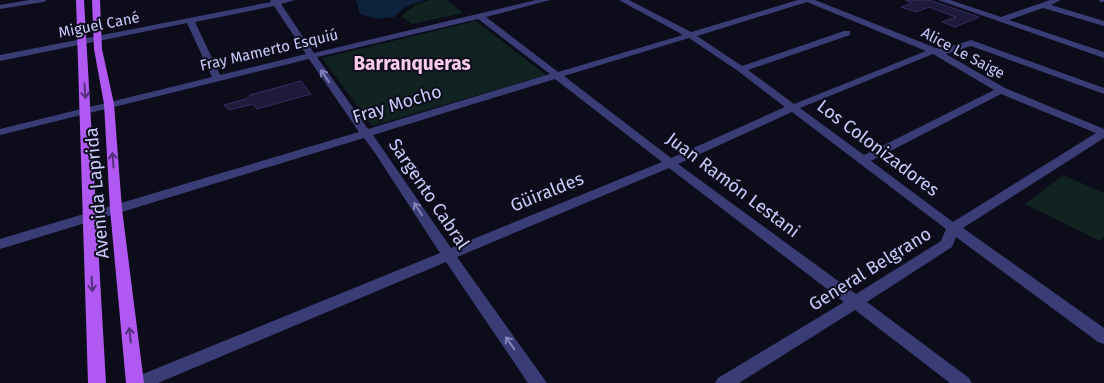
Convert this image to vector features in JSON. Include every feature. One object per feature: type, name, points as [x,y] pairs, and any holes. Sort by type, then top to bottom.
[{"type":"main road","name":"Avenida Laprida","points":[[80,0],[86,111],[88,217],[97,383]]},
{"type":"main road","name":"Avenida Laprida","points":[[96,0],[98,49],[109,104],[116,209],[135,383]]},
{"type":"street","points":[[0,7],[42,0]]},
{"type":"street","name":"Miguel Cané","points":[[0,58],[275,1],[291,0]]},
{"type":"street","name":"Fray Mamerto Esquiú","points":[[0,132],[109,104],[546,0]]},
{"type":"street","name":"Los Colonizadores","points":[[623,0],[690,35],[741,69],[953,228],[1104,337]]},
{"type":"street","name":"Fray Mocho","points":[[0,244],[690,35],[789,2],[807,0]]},
{"type":"street","name":"Alice Le Saige","points":[[807,0],[934,52],[1001,90],[1104,133]]},
{"type":"street","points":[[942,0],[1104,55]]},
{"type":"street","points":[[1002,20],[1057,0]]},
{"type":"street","name":"Sargento Cabral","points":[[275,1],[311,56],[365,133],[380,151],[448,254],[538,383]]},
{"type":"street","points":[[1043,5],[1104,24]]},
{"type":"street","name":"Juan Ramón Lestani","points":[[480,16],[670,163],[963,383]]},
{"type":"street","points":[[190,20],[217,78]]},
{"type":"street","points":[[741,69],[847,33]]},
{"type":"street","name":"Güiraldes","points":[[139,383],[670,163],[792,108],[934,52],[944,52],[971,43],[1104,91]]},
{"type":"street","points":[[864,160],[1001,90]]},
{"type":"street","name":"General Belgrano","points":[[724,383],[947,244],[953,228],[1104,133]]},
{"type":"green space","points":[[431,0],[447,0],[463,13],[412,24],[401,16],[417,4]]},
{"type":"green space","points":[[476,21],[546,75],[372,126],[322,58]]},
{"type":"green space","points":[[1063,175],[1104,193],[1104,237],[1100,241],[1025,204]]},
{"type":"water","points":[[356,0],[425,0],[405,7],[394,17],[377,19],[360,14]]},
{"type":"building","points":[[905,0],[929,0],[979,17],[955,27],[942,22],[956,17],[929,7],[916,12],[901,7],[912,3]]},
{"type":"building","points":[[301,81],[311,94],[257,109],[254,104],[229,110],[224,105],[246,99],[250,95]]},
{"type":"district","name":"Barranqueras","points":[[412,63]]}]
